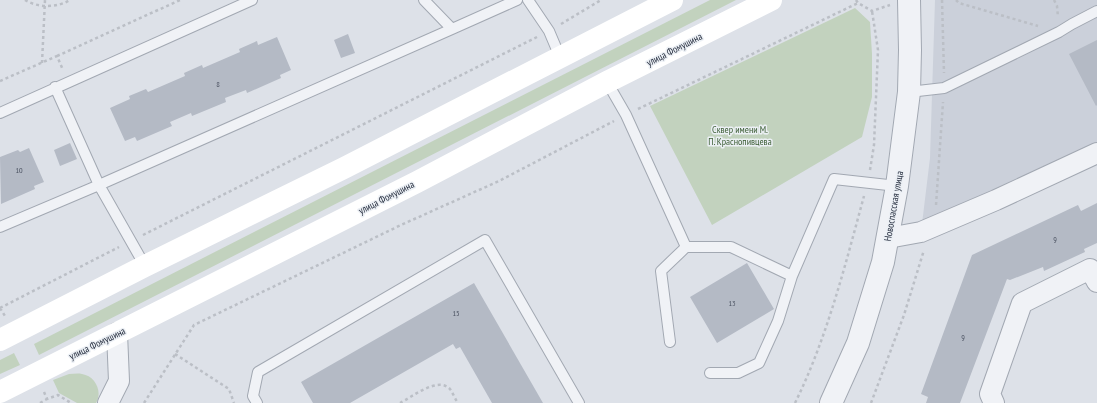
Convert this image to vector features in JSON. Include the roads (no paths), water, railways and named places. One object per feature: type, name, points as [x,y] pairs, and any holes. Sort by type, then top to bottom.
[{"type":"main road","points":[[0,340],[145,266],[344,168],[672,0]]},
{"type":"main road","name":"улица Фомушина","points":[[0,392],[417,182],[607,82],[771,0]]},
{"type":"street","name":"Новоспасская улица","points":[[831,403],[858,343],[883,262],[888,238],[897,186],[909,92],[910,50],[902,2]]},
{"type":"street","points":[[888,238],[921,232],[996,200],[1097,153]]},
{"type":"street","points":[[994,403],[990,394],[1022,303],[1090,269],[1097,282]]},
{"type":"street","points":[[108,403],[119,381],[117,333]]},
{"type":"lane","points":[[0,112],[252,0]]},
{"type":"lane","points":[[424,0],[452,29]]},
{"type":"lane","points":[[0,227],[99,185],[517,0]]},
{"type":"lane","points":[[528,0],[548,32],[560,58]]},
{"type":"lane","points":[[909,92],[944,88],[1059,32],[1097,11]]},
{"type":"lane","points":[[607,82],[626,115],[686,247]]},
{"type":"lane","points":[[54,87],[99,185],[145,266]]},
{"type":"lane","points":[[710,373],[738,373],[760,363],[778,321],[792,276],[834,179],[897,186]]},
{"type":"lane","points":[[256,403],[253,396],[258,372],[485,240],[579,403]]},
{"type":"lane","points":[[670,342],[661,271],[686,247],[731,247],[792,276]]},
{"type":"park label","name":"Сквер имени М. П. Краснопивцева","points":[[740,134]]}]
